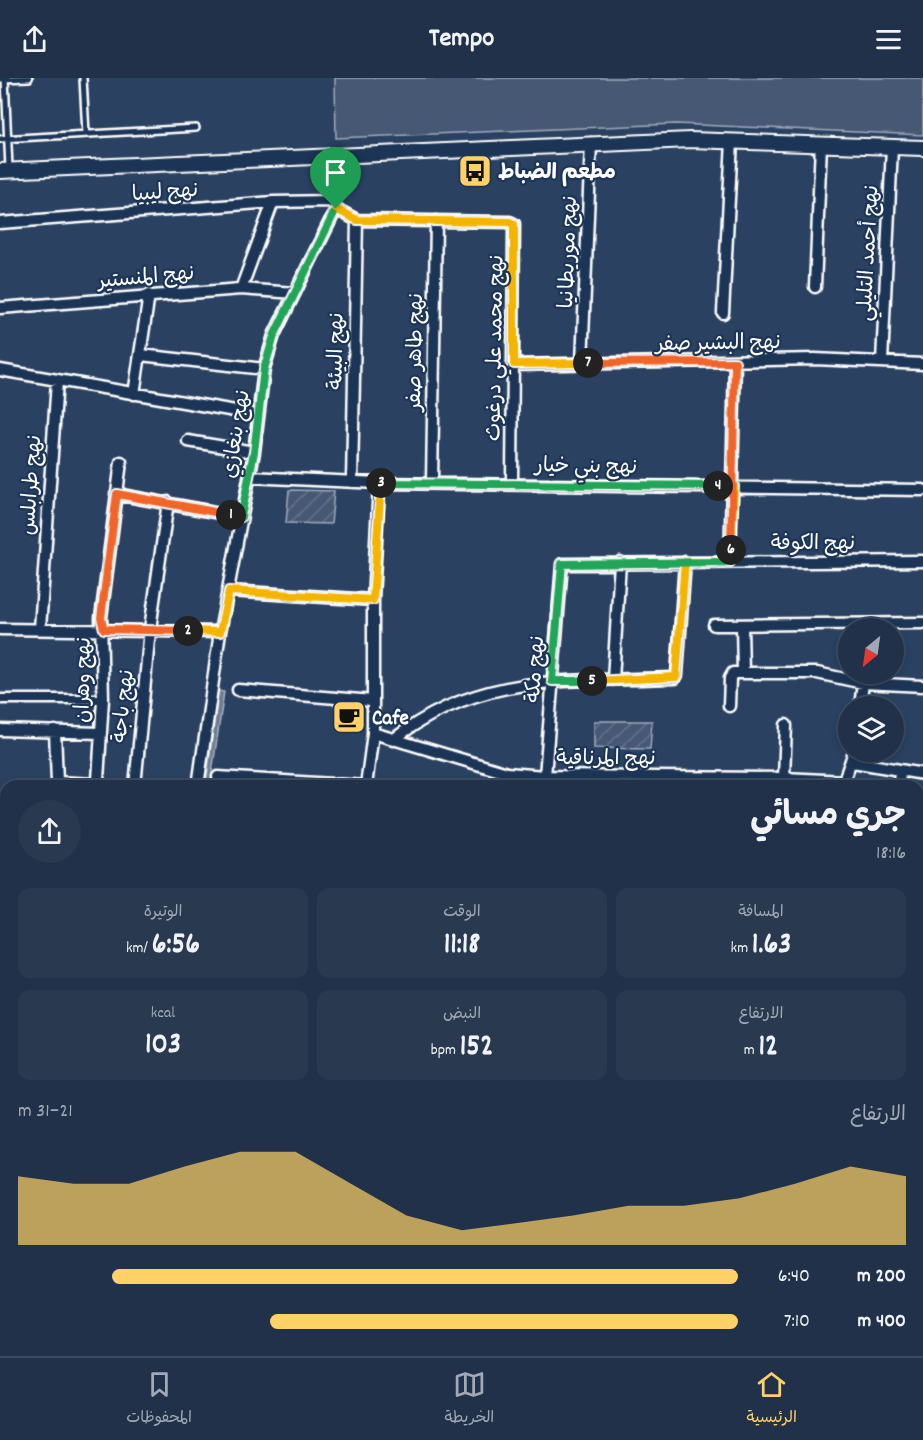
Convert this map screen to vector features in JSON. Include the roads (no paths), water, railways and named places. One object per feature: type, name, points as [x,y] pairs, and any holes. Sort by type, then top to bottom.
[{"type":"street","points":[[5,170],[591,143],[732,141],[923,148]]},
{"type":"street","points":[[723,313],[732,141]]},
{"type":"street","name":"نهج موريطانيا","points":[[582,363],[591,143]]},
{"type":"street","points":[[815,287],[821,144]]},
{"type":"street","name":"نهج أحمد التليلي","points":[[882,362],[892,147]]},
{"type":"street","name":"نهج بنغازي","points":[[199,780],[220,632],[254,452],[264,369],[274,336],[334,205],[332,154]]},
{"type":"street","points":[[241,289],[273,202]]},
{"type":"street","name":"نهج ليبيا","points":[[0,223],[273,202],[334,205]]},
{"type":"street","name":"نهج محمد علي درغوث","points":[[334,205],[357,220],[510,222],[514,224],[512,483]]},
{"type":"street","name":"نهج البيئة","points":[[352,482],[357,220]]},
{"type":"street","name":"نهج طاهر صفر","points":[[432,483],[436,221]]},
{"type":"street","name":"نهج المنستير","points":[[0,308],[241,289],[295,293]]},
{"type":"street","points":[[134,394],[149,295]]},
{"type":"street","points":[[141,355],[264,369]]},
{"type":"street","name":"نهج البشير صفر","points":[[514,364],[815,359],[923,364]]},
{"type":"street","points":[[730,562],[734,486],[735,362]]},
{"type":"street","points":[[0,370],[258,414]]},
{"type":"street","name":"نهج طرابلس","points":[[40,629],[57,381]]},
{"type":"street","points":[[188,441],[254,452]]},
{"type":"street","name":"نهج وهران","points":[[97,780],[103,699],[104,629],[101,618],[121,462]]},
{"type":"street","name":"نهج بني خيار","points":[[249,477],[379,483],[923,490]]},
{"type":"street","points":[[367,780],[373,733],[373,600],[379,483]]},
{"type":"street","points":[[117,494],[241,517]]},
{"type":"street","name":"نهج باجة","points":[[136,780],[150,629],[168,502]]},
{"type":"street","name":"نهج الكوفة","points":[[561,566],[565,563],[620,562],[923,561]]},
{"type":"street","points":[[613,680],[620,562]]},
{"type":"street","points":[[393,740],[437,710],[471,696],[552,681],[676,677],[685,562]]},
{"type":"street","name":"نهج مكة","points":[[545,776],[561,566]]},
{"type":"street","points":[[229,591],[373,600]]},
{"type":"street","points":[[742,625],[714,625],[911,623],[923,623],[900,623],[844,624],[742,625]]},
{"type":"street","points":[[742,625],[743,672]]},
{"type":"street","points":[[0,629],[150,629],[220,632]]},
{"type":"street","points":[[729,706],[731,674],[743,672],[817,673],[838,678]]},
{"type":"street","points":[[883,684],[923,686]]},
{"type":"street","points":[[238,690],[373,701]]},
{"type":"street","points":[[0,699],[103,699]]},
{"type":"street","points":[[784,778],[786,725]]},
{"type":"street","points":[[0,730],[100,733]]},
{"type":"street","points":[[55,732],[57,780]]},
{"type":"street","name":"نهج المرناقية","points":[[373,733],[507,773],[545,776],[804,780]]},
{"type":"street","points":[[845,780],[852,762]]},
{"type":"street","points":[[872,762],[923,774]]},
{"type":"street","points":[[899,780],[900,770]]},
{"type":"street","points":[[506,780],[507,773]]},
{"type":"street","points":[[218,777],[244,780]]},
{"type":"lane","points":[[5,170],[8,138],[3,79],[29,78]]},
{"type":"lane","points":[[83,78],[86,134]]},
{"type":"lane","points":[[0,139],[196,128]]},
{"type":"water","points":[[218,691],[224,692],[211,780],[207,780]]},
{"type":"place","name":"مطعم الضباط","points":[[475,171]]},
{"type":"place","name":"Cafe","points":[[349,717]]}]
